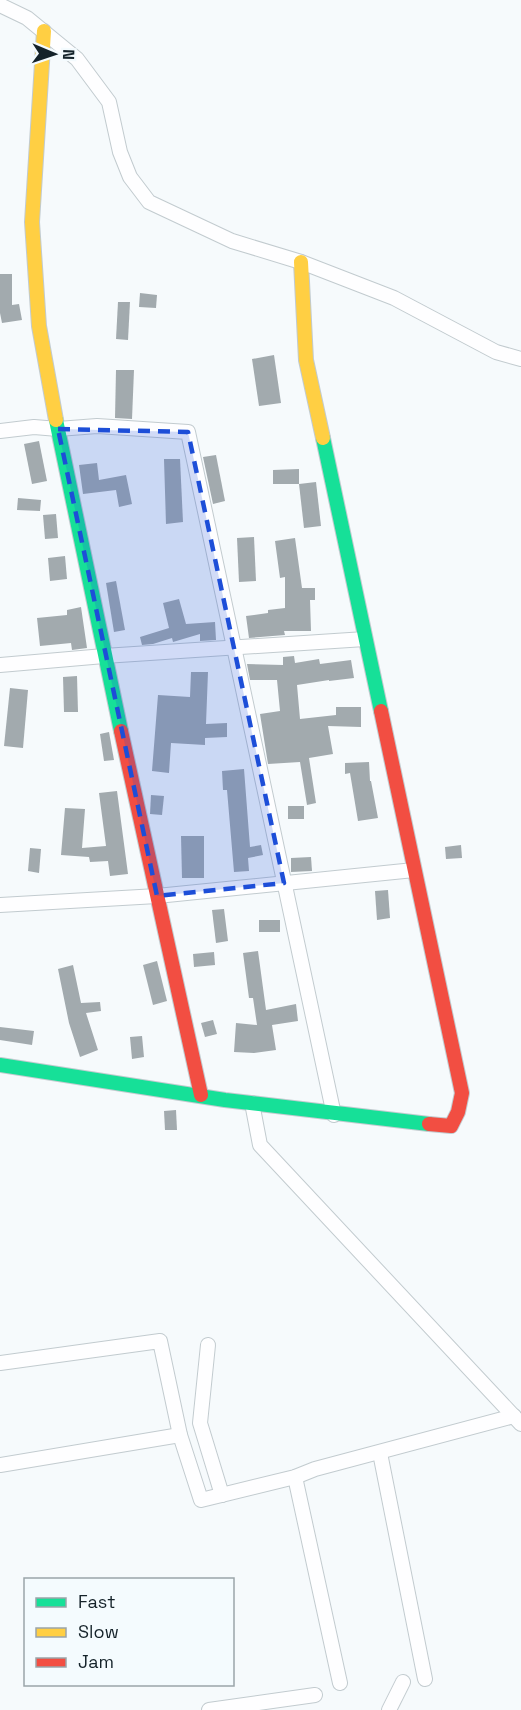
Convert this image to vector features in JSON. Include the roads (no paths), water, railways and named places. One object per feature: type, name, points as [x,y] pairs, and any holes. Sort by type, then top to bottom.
[{"type":"street","points":[[0,5],[27,18],[77,59],[109,102],[120,152],[130,177],[149,202],[232,241],[301,261],[394,298],[496,352],[521,358]]},
{"type":"street","points":[[44,31],[32,222],[39,326],[104,656],[201,1095]]},
{"type":"street","points":[[0,1065],[334,1115],[451,1126],[458,1112],[462,1093],[306,360],[301,261]]},
{"type":"street","points":[[0,430],[97,426],[188,432],[334,1115]]},
{"type":"street","points":[[0,665],[365,639]]},
{"type":"street","points":[[0,905],[157,896],[414,870]]},
{"type":"street","points":[[0,1363],[160,1341],[180,1435],[201,1500],[517,1420],[260,1144],[252,1103]]},
{"type":"street","points":[[208,1345],[200,1423],[222,1495]]},
{"type":"street","points":[[0,1465],[180,1435]]},
{"type":"street","points":[[380,1453],[425,1678]]},
{"type":"street","points":[[295,1477],[340,1683]]},
{"type":"street","points":[[389,1710],[403,1682]]},
{"type":"street","points":[[209,1710],[315,1695]]}]
